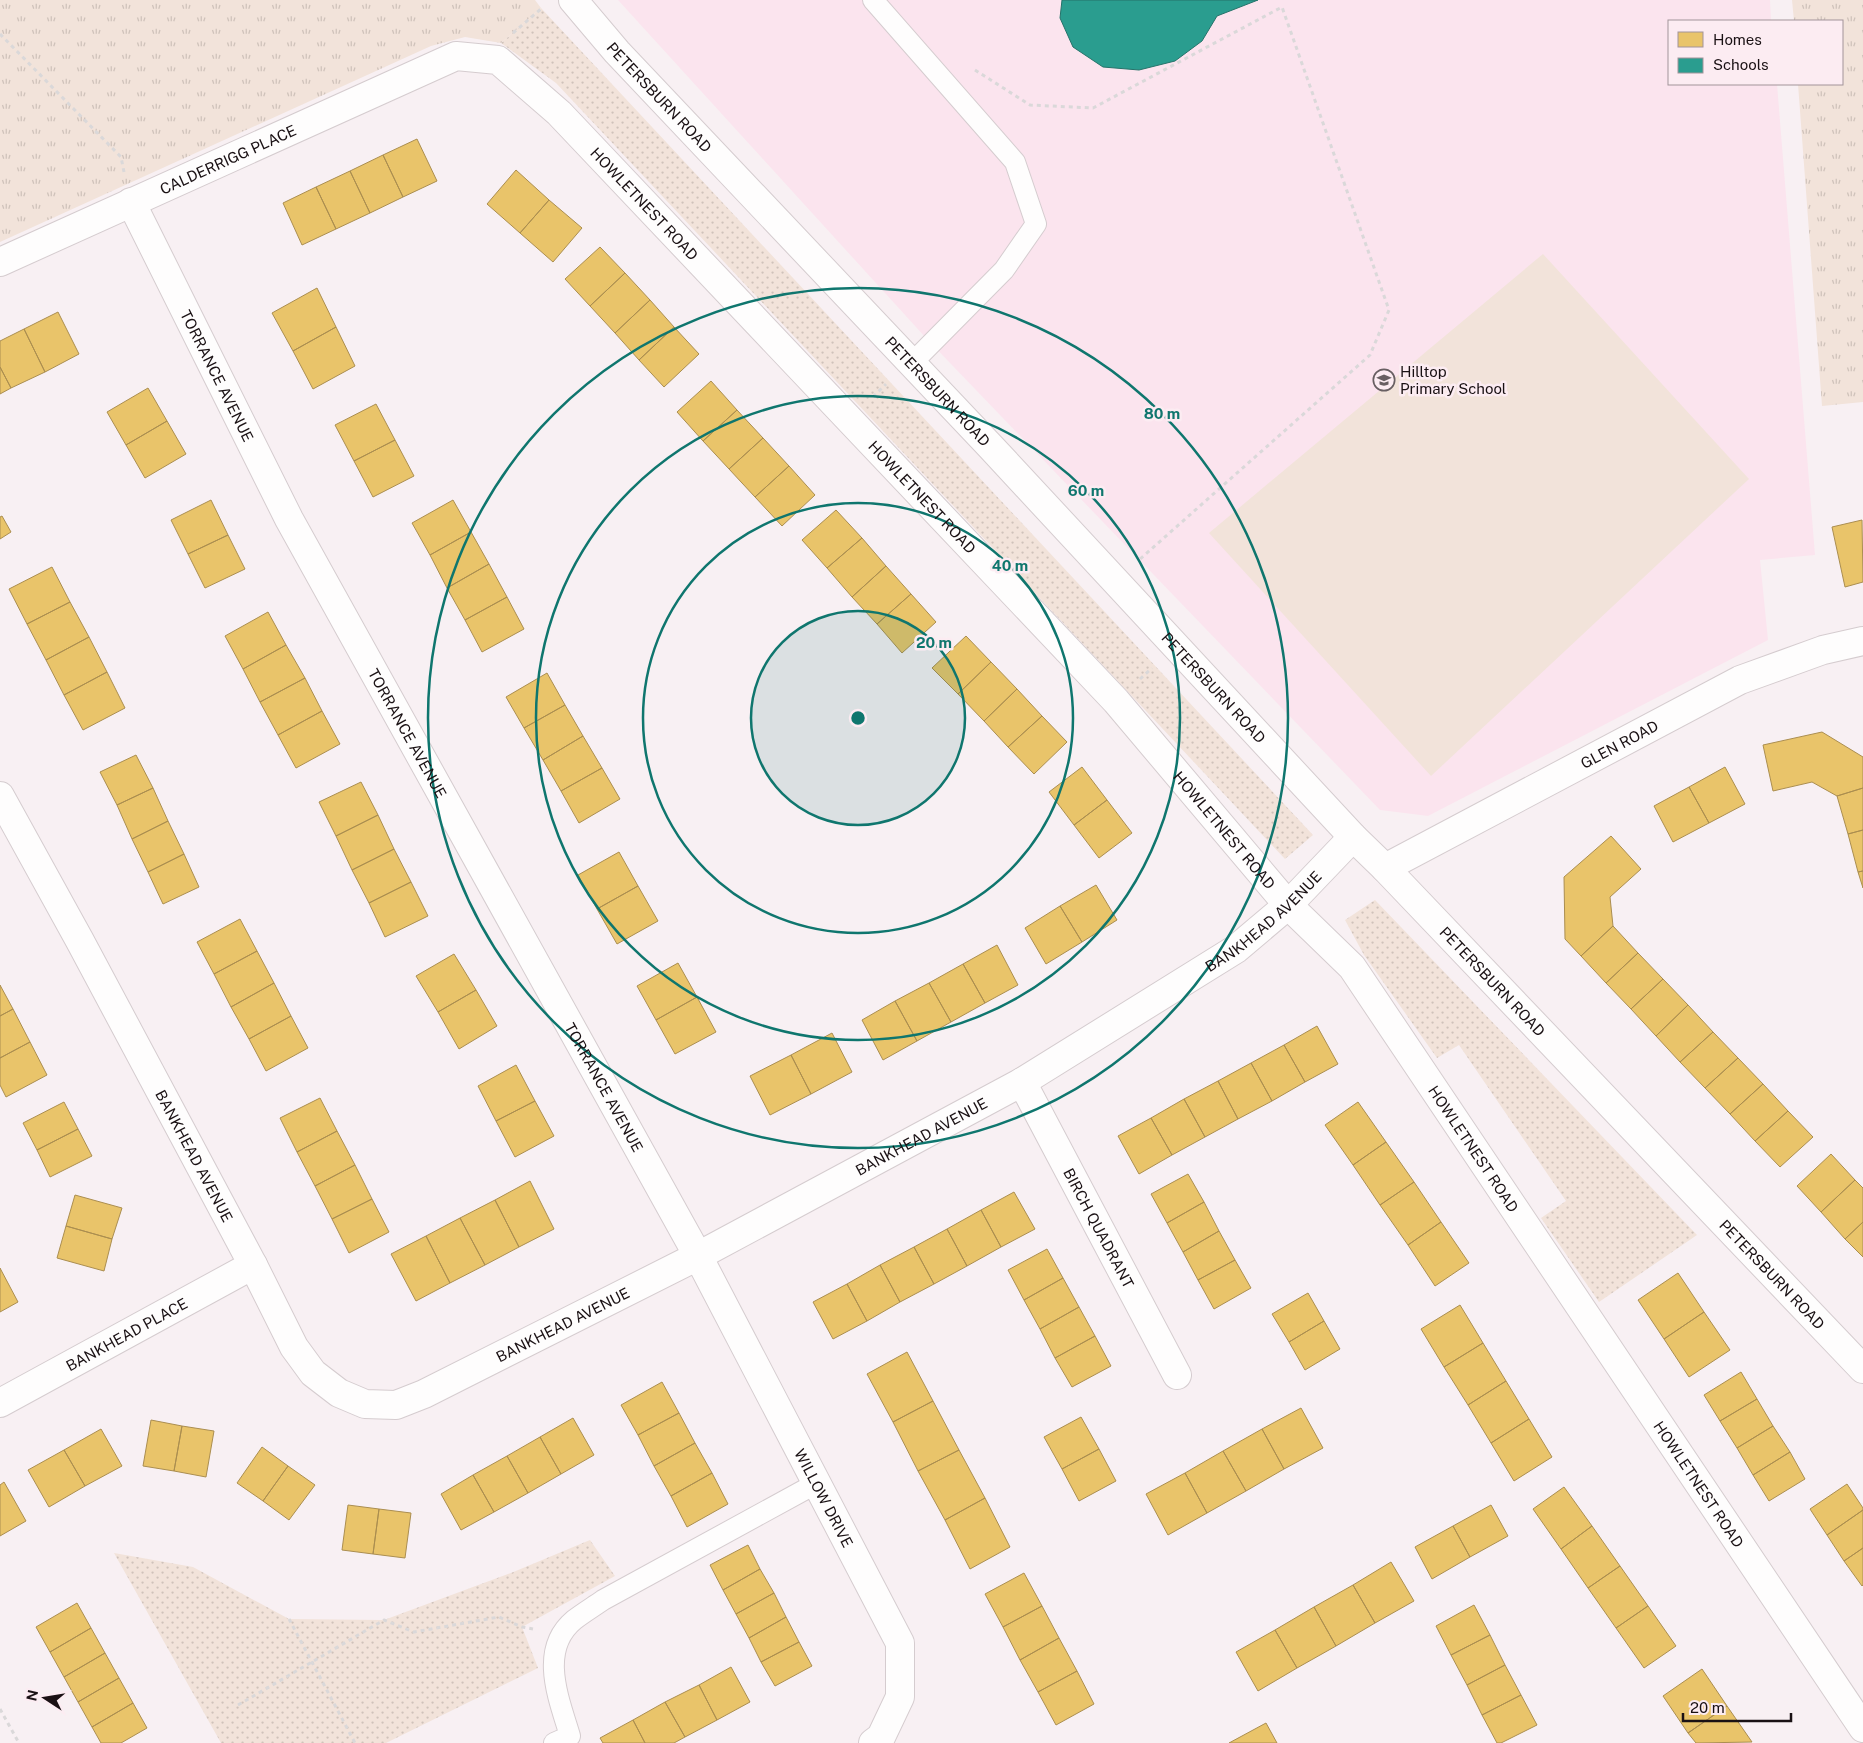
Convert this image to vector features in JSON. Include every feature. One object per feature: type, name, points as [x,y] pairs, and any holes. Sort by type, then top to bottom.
[{"type":"street","name":"PETERSBURN ROAD","points":[[573,0],[617,52],[1116,580],[1353,837],[1385,868],[1863,1369]]},
{"type":"street","name":"CALDERRIGG PLACE","points":[[0,262],[456,56]]},
{"type":"street","name":"HOWLETNEST ROAD","points":[[456,56],[498,60],[559,113],[1116,702],[1288,905],[1352,967],[1863,1728]]},
{"type":"street","name":"TORRANCE AVENUE","points":[[131,202],[289,519],[698,1256]]},
{"type":"street","name":"GLEN ROAD","points":[[1385,868],[1740,680],[1823,650],[1863,641]]},
{"type":"street","name":"BANKHEAD AVENUE","points":[[0,796],[80,940],[253,1265],[294,1347],[314,1372],[339,1393],[365,1404],[396,1405],[433,1390],[698,1256],[1022,1082],[1236,950],[1288,905],[1353,837]]},
{"type":"street","name":"BIRCH QUADRANT","points":[[1022,1082],[1177,1374]]},
{"type":"street","name":"WILLOW DRIVE","points":[[698,1256],[900,1643],[900,1697],[881,1737],[873,1743]]},
{"type":"street","name":"BANKHEAD PLACE","points":[[0,1403],[253,1265]]},
{"type":"lane","points":[[873,0],[1015,162],[1036,224],[1004,270],[911,364]]},
{"type":"lane","points":[[554,1743],[570,1736],[554,1681],[553,1658],[560,1635],[573,1621],[603,1600],[817,1483]]},
{"type":"path","points":[[967,64],[1030,105],[1093,108],[1282,7],[1389,310],[1370,355],[1116,580]]},
{"type":"path","points":[[507,37],[541,8]]},
{"type":"path","points":[[0,34],[120,156],[131,202]]},
{"type":"path","points":[[238,1705],[384,1620],[414,1632],[499,1617],[522,1627],[560,1635]]},
{"type":"path","points":[[289,1619],[355,1743]]},
{"type":"path","points":[[0,1709],[19,1743]]},
{"type":"shaded area","name":"Hilltop Primary School","points":[[618,0],[1770,0],[1771,20],[1668,20],[1668,85],[1777,85],[1815,555],[1760,560],[1768,640],[1428,816],[1380,810],[926,338]]},
{"type":"green space","points":[[0,0],[535,0],[541,8],[501,43],[465,37],[431,46],[0,242]]},
{"type":"green space","points":[[1792,0],[1863,0],[1863,402],[1822,406],[1798,85],[1843,85],[1843,20],[1794,20]]},
{"type":"green space","points":[[541,8],[1313,835],[1285,859],[556,83],[501,43]]},
{"type":"green space","points":[[1543,254],[1749,479],[1431,776],[1209,533]]},
{"type":"green space","points":[[1375,900],[1697,1235],[1599,1302],[1541,1218],[1566,1201],[1459,1045],[1437,1058],[1364,955],[1345,920]]},
{"type":"green space","points":[[590,1540],[615,1576],[522,1627],[538,1668],[386,1743],[221,1743],[114,1553],[193,1567],[289,1619],[384,1620],[511,1573]]},
{"type":"building: Homes","points":[[417,139],[437,181],[403,197],[383,155]]},
{"type":"building: Homes","points":[[383,155],[403,197],[370,213],[350,171]]},
{"type":"building: Homes","points":[[516,170],[549,200],[520,233],[487,204]]},
{"type":"building: Homes","points":[[350,171],[370,213],[336,229],[316,187]]},
{"type":"building: Homes","points":[[316,187],[336,229],[302,245],[283,203]]},
{"type":"building: Homes","points":[[549,200],[582,228],[553,262],[520,233]]},
{"type":"building: Homes","points":[[600,247],[625,273],[590,306],[565,279]]},
{"type":"building: Homes","points":[[625,273],[650,300],[615,333],[590,306]]},
{"type":"building: Homes","points":[[317,288],[336,327],[293,351],[272,313]]},
{"type":"building: Homes","points":[[650,300],[674,327],[639,360],[615,333]]},
{"type":"building: Homes","points":[[58,312],[79,354],[45,372],[24,329]]},
{"type":"building: Homes","points":[[336,327],[355,366],[313,389],[293,351]]},
{"type":"building: Homes","points":[[674,327],[699,354],[664,387],[639,360]]},
{"type":"building: Homes","points":[[24,329],[45,372],[11,388],[0,367],[0,341]]},
{"type":"building: Homes","points":[[0,367],[11,388],[0,394]]},
{"type":"building: Homes","points":[[711,381],[737,410],[703,441],[677,412]]},
{"type":"building: Homes","points":[[148,388],[167,421],[126,445],[107,412]]},
{"type":"building: Homes","points":[[376,404],[395,440],[354,461],[335,425]]},
{"type":"building: Homes","points":[[737,410],[763,438],[729,469],[703,441]]},
{"type":"building: Homes","points":[[167,421],[186,454],[145,478],[126,445]]},
{"type":"building: Homes","points":[[763,438],[789,466],[755,497],[729,469]]},
{"type":"building: Homes","points":[[395,440],[414,476],[373,497],[354,461]]},
{"type":"building: Homes","points":[[789,466],[815,495],[782,526],[755,497]]},
{"type":"building: Homes","points":[[211,500],[228,535],[188,554],[171,520]]},
{"type":"building: Homes","points":[[453,500],[471,532],[430,555],[412,523]]},
{"type":"building: Homes","points":[[836,510],[862,538],[827,568],[802,540]]},
{"type":"building: Homes","points":[[2,516],[11,532],[0,539],[0,517]]},
{"type":"building: Homes","points":[[1862,520],[1863,582],[1845,587],[1832,527]]},
{"type":"building: Homes","points":[[471,532],[489,564],[447,588],[430,555]]},
{"type":"building: Homes","points":[[228,535],[245,569],[205,588],[188,554]]},
{"type":"building: Homes","points":[[862,538],[886,566],[852,597],[827,568]]},
{"type":"building: Homes","points":[[489,564],[507,597],[465,620],[447,588]]},
{"type":"building: Homes","points":[[886,566],[911,594],[877,624],[852,597]]},
{"type":"building: Homes","points":[[52,567],[70,602],[27,624],[9,589]]},
{"type":"building: Homes","points":[[911,594],[936,622],[902,653],[877,624]]},
{"type":"building: Homes","points":[[507,597],[524,629],[482,652],[465,620]]},
{"type":"building: Homes","points":[[70,602],[89,637],[46,660],[27,624]]},
{"type":"building: Homes","points":[[268,612],[286,645],[243,669],[225,636]]},
{"type":"building: Homes","points":[[966,636],[991,662],[958,694],[932,668]]},
{"type":"building: Homes","points":[[89,637],[107,672],[64,695],[46,660]]},
{"type":"building: Homes","points":[[286,645],[305,678],[260,702],[243,669]]},
{"type":"building: Homes","points":[[991,662],[1017,689],[984,721],[958,694]]},
{"type":"building: Homes","points":[[107,672],[125,708],[83,730],[64,695]]},
{"type":"building: Homes","points":[[547,673],[565,705],[524,728],[506,697]]},
{"type":"building: Homes","points":[[305,678],[322,711],[278,735],[260,702]]},
{"type":"building: Homes","points":[[1017,689],[1042,716],[1008,747],[984,721]]},
{"type":"building: Homes","points":[[565,705],[583,736],[543,760],[524,728]]},
{"type":"building: Homes","points":[[322,711],[340,744],[296,768],[278,735]]},
{"type":"building: Homes","points":[[1042,716],[1067,742],[1034,774],[1008,747]]},
{"type":"building: Homes","points":[[1822,732],[1863,757],[1863,788],[1837,796],[1812,782],[1773,791],[1763,745]]},
{"type":"building: Homes","points":[[583,736],[602,768],[561,791],[543,760]]},
{"type":"building: Homes","points":[[136,755],[153,788],[117,805],[100,772]]},
{"type":"building: Homes","points":[[1082,767],[1107,800],[1074,825],[1049,792]]},
{"type":"building: Homes","points":[[1725,767],[1745,804],[1709,823],[1689,787]]},
{"type":"building: Homes","points":[[602,768],[620,799],[579,823],[561,791]]},
{"type":"building: Homes","points":[[361,782],[378,815],[336,836],[319,802]]},
{"type":"building: Homes","points":[[1689,787],[1709,823],[1673,842],[1654,806]]},
{"type":"building: Homes","points":[[153,788],[168,821],[132,839],[117,805]]},
{"type":"building: Homes","points":[[1863,788],[1863,830],[1848,834],[1837,796]]},
{"type":"building: Homes","points":[[1107,800],[1132,833],[1099,858],[1074,825]]},
{"type":"building: Homes","points":[[378,815],[394,849],[352,870],[336,836]]},
{"type":"building: Homes","points":[[168,821],[184,854],[148,872],[132,839]]},
{"type":"building: Homes","points":[[1863,830],[1863,871],[1858,872],[1848,834]]},
{"type":"building: Homes","points":[[1611,836],[1641,869],[1610,897],[1613,926],[1581,956],[1565,939],[1564,877]]},
{"type":"building: Homes","points":[[394,849],[411,882],[369,903],[352,870]]},
{"type":"building: Homes","points":[[619,852],[638,886],[597,909],[578,875]]},
{"type":"building: Homes","points":[[184,854],[199,887],[163,904],[148,872]]},
{"type":"building: Homes","points":[[1863,871],[1863,888],[1858,872]]},
{"type":"building: Homes","points":[[411,882],[428,916],[385,937],[369,903]]},
{"type":"building: Homes","points":[[1096,885],[1117,920],[1082,942],[1060,906]]},
{"type":"building: Homes","points":[[638,886],[658,921],[617,944],[597,909]]},
{"type":"building: Homes","points":[[1060,906],[1082,942],[1046,964],[1025,928]]},
{"type":"building: Homes","points":[[240,919],[257,951],[214,974],[197,942]]},
{"type":"building: Homes","points":[[1613,926],[1638,953],[1606,983],[1581,956]]},
{"type":"building: Homes","points":[[997,945],[1018,985],[985,1003],[963,964]]},
{"type":"building: Homes","points":[[257,951],[274,983],[231,1007],[214,974]]},
{"type":"building: Homes","points":[[1638,953],[1663,979],[1631,1009],[1606,983]]},
{"type":"building: Homes","points":[[454,954],[476,990],[438,1012],[416,976]]},
{"type":"building: Homes","points":[[678,963],[697,997],[656,1020],[637,986]]},
{"type":"building: Homes","points":[[963,964],[985,1003],[951,1022],[929,983]]},
{"type":"building: Homes","points":[[1663,979],[1688,1005],[1656,1036],[1631,1009]]},
{"type":"building: Homes","points":[[274,983],[291,1016],[249,1039],[231,1007]]},
{"type":"building: Homes","points":[[929,983],[951,1022],[917,1041],[895,1001]]},
{"type":"building: Homes","points":[[0,985],[13,1009],[0,1016]]},
{"type":"building: Homes","points":[[476,990],[497,1026],[459,1049],[438,1012]]},
{"type":"building: Homes","points":[[697,997],[716,1032],[675,1054],[656,1020]]},
{"type":"building: Homes","points":[[895,1001],[917,1041],[883,1060],[862,1020]]},
{"type":"building: Homes","points":[[1688,1005],[1713,1032],[1680,1062],[1656,1036]]},
{"type":"building: Homes","points":[[13,1009],[30,1042],[0,1058],[0,1016]]},
{"type":"building: Homes","points":[[291,1016],[308,1048],[266,1071],[249,1039]]},
{"type":"building: Homes","points":[[1317,1026],[1338,1064],[1305,1082],[1284,1045]]},
{"type":"building: Homes","points":[[1713,1032],[1738,1058],[1705,1088],[1680,1062]]},
{"type":"building: Homes","points":[[832,1033],[852,1072],[811,1094],[791,1055]]},
{"type":"building: Homes","points":[[30,1042],[47,1075],[6,1097],[0,1085],[0,1058]]},
{"type":"building: Homes","points":[[1284,1045],[1305,1082],[1272,1101],[1251,1063]]},
{"type":"building: Homes","points":[[791,1055],[811,1094],[770,1115],[750,1076]]},
{"type":"building: Homes","points":[[1738,1058],[1763,1084],[1730,1114],[1705,1088]]},
{"type":"building: Homes","points":[[1251,1063],[1272,1101],[1238,1119],[1218,1081]]},
{"type":"building: Homes","points":[[516,1065],[535,1101],[496,1121],[478,1086]]},
{"type":"building: Homes","points":[[1218,1081],[1238,1119],[1205,1137],[1184,1099]]},
{"type":"building: Homes","points":[[1763,1084],[1788,1111],[1755,1141],[1730,1114]]},
{"type":"building: Homes","points":[[320,1098],[337,1131],[297,1152],[280,1118]]},
{"type":"building: Homes","points":[[1184,1099],[1205,1137],[1172,1155],[1151,1118]]},
{"type":"building: Homes","points":[[535,1101],[554,1136],[515,1157],[496,1121]]},
{"type":"building: Homes","points":[[64,1102],[78,1129],[37,1150],[23,1123]]},
{"type":"building: Homes","points":[[1358,1102],[1386,1142],[1353,1165],[1325,1125]]},
{"type":"building: Homes","points":[[1788,1111],[1813,1137],[1780,1167],[1755,1141]]},
{"type":"building: Homes","points":[[1151,1118],[1172,1155],[1139,1174],[1118,1136]]},
{"type":"building: Homes","points":[[78,1129],[92,1156],[50,1177],[37,1150]]},
{"type":"building: Homes","points":[[337,1131],[355,1165],[315,1186],[297,1152]]},
{"type":"building: Homes","points":[[1386,1142],[1414,1182],[1380,1205],[1353,1165]]},
{"type":"building: Homes","points":[[1831,1154],[1855,1180],[1821,1212],[1797,1186]]},
{"type":"building: Homes","points":[[355,1165],[372,1199],[332,1219],[315,1186]]},
{"type":"building: Homes","points":[[1188,1174],[1204,1202],[1167,1223],[1151,1194]]},
{"type":"building: Homes","points":[[1855,1180],[1863,1188],[1863,1222],[1845,1239],[1821,1212]]},
{"type":"building: Homes","points":[[530,1181],[554,1229],[519,1247],[495,1200]]},
{"type":"building: Homes","points":[[1414,1182],[1441,1222],[1408,1245],[1380,1205]]},
{"type":"building: Homes","points":[[1014,1192],[1035,1229],[1001,1247],[981,1210]]},
{"type":"building: Homes","points":[[75,1195],[122,1208],[112,1239],[66,1226]]},
{"type":"building: Homes","points":[[372,1199],[389,1232],[349,1253],[332,1219]]},
{"type":"building: Homes","points":[[495,1200],[519,1247],[485,1265],[460,1218]]},
{"type":"building: Homes","points":[[1204,1202],[1219,1231],[1183,1252],[1167,1223]]},
{"type":"building: Homes","points":[[981,1210],[1001,1247],[967,1266],[947,1229]]},
{"type":"building: Homes","points":[[460,1218],[485,1265],[450,1283],[426,1236]]},
{"type":"building: Homes","points":[[1441,1222],[1469,1263],[1435,1286],[1408,1245]]},
{"type":"building: Homes","points":[[1863,1222],[1863,1257],[1845,1239]]},
{"type":"building: Homes","points":[[66,1226],[112,1239],[104,1271],[57,1258]]},
{"type":"building: Homes","points":[[947,1229],[967,1266],[934,1284],[914,1247]]},
{"type":"building: Homes","points":[[1219,1231],[1235,1260],[1198,1280],[1183,1252]]},
{"type":"building: Homes","points":[[426,1236],[450,1283],[416,1301],[391,1254]]},
{"type":"building: Homes","points":[[914,1247],[934,1284],[900,1302],[880,1265]]},
{"type":"building: Homes","points":[[1047,1249],[1063,1278],[1024,1300],[1008,1270]]},
{"type":"building: Homes","points":[[1235,1260],[1251,1288],[1214,1309],[1198,1280]]},
{"type":"building: Homes","points":[[880,1265],[900,1302],[867,1321],[847,1284]]},
{"type":"building: Homes","points":[[0,1268],[18,1302],[0,1312]]},
{"type":"building: Homes","points":[[1678,1273],[1704,1312],[1664,1339],[1638,1300]]},
{"type":"building: Homes","points":[[1063,1278],[1079,1307],[1040,1329],[1024,1300]]},
{"type":"building: Homes","points":[[847,1284],[867,1321],[833,1339],[813,1302]]},
{"type":"building: Homes","points":[[1308,1293],[1324,1321],[1289,1342],[1272,1314]]},
{"type":"building: Homes","points":[[1460,1305],[1483,1343],[1444,1367],[1421,1329]]},
{"type":"building: Homes","points":[[1079,1307],[1095,1336],[1055,1358],[1040,1329]]},
{"type":"building: Homes","points":[[1704,1312],[1730,1350],[1689,1377],[1664,1339]]},
{"type":"building: Homes","points":[[1324,1321],[1340,1349],[1305,1370],[1289,1342]]},
{"type":"building: Homes","points":[[1095,1336],[1111,1366],[1072,1387],[1055,1358]]},
{"type":"building: Homes","points":[[1483,1343],[1506,1381],[1468,1405],[1444,1367]]},
{"type":"building: Homes","points":[[907,1352],[933,1401],[893,1422],[867,1374]]},
{"type":"building: Homes","points":[[1741,1372],[1757,1399],[1720,1421],[1704,1395]]},
{"type":"building: Homes","points":[[1506,1381],[1529,1419],[1491,1443],[1468,1405]]},
{"type":"building: Homes","points":[[662,1382],[679,1413],[638,1435],[621,1405]]},
{"type":"building: Homes","points":[[1757,1399],[1773,1426],[1737,1448],[1720,1421]]},
{"type":"building: Homes","points":[[933,1401],[959,1450],[918,1471],[893,1422]]},
{"type":"building: Homes","points":[[1301,1408],[1323,1448],[1284,1469],[1262,1429]]},
{"type":"building: Homes","points":[[679,1413],[695,1443],[654,1466],[638,1435]]},
{"type":"building: Homes","points":[[1081,1417],[1099,1449],[1062,1469],[1044,1437]]},
{"type":"building: Homes","points":[[573,1418],[594,1455],[561,1474],[540,1437]]},
{"type":"building: Homes","points":[[1529,1419],[1552,1457],[1514,1481],[1491,1443]]},
{"type":"building: Homes","points":[[151,1420],[182,1426],[174,1471],[143,1466]]},
{"type":"building: Homes","points":[[182,1426],[214,1431],[206,1477],[174,1471]]},
{"type":"building: Homes","points":[[1773,1426],[1790,1452],[1753,1475],[1737,1448]]},
{"type":"building: Homes","points":[[101,1429],[122,1466],[85,1486],[64,1450]]},
{"type":"building: Homes","points":[[1262,1429],[1284,1469],[1246,1491],[1223,1451]]},
{"type":"building: Homes","points":[[540,1437],[561,1474],[528,1493],[507,1456]]},
{"type":"building: Homes","points":[[695,1443],[712,1473],[671,1496],[654,1466]]},
{"type":"building: Homes","points":[[262,1447],[288,1466],[263,1501],[237,1483]]},
{"type":"building: Homes","points":[[1099,1449],[1116,1481],[1079,1501],[1062,1469]]},
{"type":"building: Homes","points":[[64,1450],[85,1486],[49,1507],[28,1470]]},
{"type":"building: Homes","points":[[959,1450],[985,1498],[945,1520],[918,1471]]},
{"type":"building: Homes","points":[[1223,1451],[1246,1491],[1207,1513],[1185,1473]]},
{"type":"building: Homes","points":[[1790,1452],[1805,1479],[1769,1501],[1753,1475]]},
{"type":"building: Homes","points":[[507,1456],[528,1493],[494,1512],[473,1475]]},
{"type":"building: Homes","points":[[288,1466],[315,1485],[289,1520],[263,1501]]},
{"type":"building: Homes","points":[[712,1473],[728,1504],[687,1527],[671,1496]]},
{"type":"building: Homes","points":[[1185,1473],[1207,1513],[1168,1535],[1146,1494]]},
{"type":"building: Homes","points":[[473,1475],[494,1512],[461,1530],[441,1494]]},
{"type":"building: Homes","points":[[4,1482],[26,1521],[0,1536],[0,1485]]},
{"type":"building: Homes","points":[[1847,1484],[1863,1510],[1827,1535],[1810,1509]]},
{"type":"building: Homes","points":[[1564,1487],[1592,1526],[1561,1549],[1533,1509]]},
{"type":"building: Homes","points":[[985,1498],[1010,1547],[970,1569],[945,1520]]},
{"type":"building: Homes","points":[[348,1505],[379,1509],[373,1554],[342,1550]]},
{"type":"building: Homes","points":[[1491,1505],[1508,1536],[1470,1557],[1453,1526]]},
{"type":"building: Homes","points":[[379,1509],[411,1513],[405,1558],[373,1554]]},
{"type":"building: Homes","points":[[1863,1510],[1863,1548],[1844,1561],[1827,1535]]},
{"type":"building: Homes","points":[[1453,1526],[1470,1557],[1432,1579],[1415,1547]]},
{"type":"building: Homes","points":[[1592,1526],[1620,1566],[1588,1588],[1561,1549]]},
{"type":"building: Homes","points":[[748,1545],[760,1569],[723,1590],[710,1565]]},
{"type":"building: Homes","points":[[1863,1548],[1863,1585],[1862,1586],[1844,1561]]},
{"type":"building: Homes","points":[[1391,1562],[1414,1601],[1375,1623],[1353,1585]]},
{"type":"building: Homes","points":[[1620,1566],[1648,1606],[1616,1628],[1588,1588]]},
{"type":"building: Homes","points":[[760,1569],[774,1593],[736,1614],[723,1590]]},
{"type":"building: Homes","points":[[1024,1573],[1042,1606],[1003,1627],[985,1594]]},
{"type":"building: Homes","points":[[1353,1585],[1375,1623],[1336,1646],[1314,1607]]},
{"type":"building: Homes","points":[[774,1593],[786,1617],[749,1638],[736,1614]]},
{"type":"building: Homes","points":[[77,1603],[91,1628],[50,1652],[36,1627]]},
{"type":"building: Homes","points":[[1474,1605],[1490,1635],[1451,1655],[1436,1626]]},
{"type":"building: Homes","points":[[1042,1606],[1059,1638],[1020,1660],[1003,1627]]},
{"type":"building: Homes","points":[[1648,1606],[1676,1646],[1644,1668],[1616,1628]]},
{"type":"building: Homes","points":[[1314,1607],[1336,1646],[1297,1668],[1275,1630]]},
{"type":"building: Homes","points":[[786,1617],[799,1642],[761,1662],[749,1638]]},
{"type":"building: Homes","points":[[91,1628],[105,1653],[64,1677],[50,1652]]},
{"type":"building: Homes","points":[[1275,1630],[1297,1668],[1258,1691],[1236,1652]]},
{"type":"building: Homes","points":[[1490,1635],[1505,1665],[1467,1685],[1451,1655]]},
{"type":"building: Homes","points":[[1059,1638],[1077,1671],[1038,1692],[1020,1660]]},
{"type":"building: Homes","points":[[799,1642],[812,1666],[775,1686],[761,1662]]},
{"type":"building: Homes","points":[[105,1653],[119,1678],[78,1702],[64,1677]]},
{"type":"building: Homes","points":[[1505,1665],[1521,1695],[1482,1715],[1467,1685]]},
{"type":"building: Homes","points":[[731,1667],[750,1702],[717,1720],[699,1685]]},
{"type":"building: Homes","points":[[1702,1669],[1727,1706],[1688,1733],[1663,1696]]},
{"type":"building: Homes","points":[[1077,1671],[1094,1704],[1056,1725],[1038,1692]]},
{"type":"building: Homes","points":[[119,1678],[133,1703],[92,1727],[78,1702]]},
{"type":"building: Homes","points":[[699,1685],[717,1720],[685,1737],[665,1702]]},
{"type":"building: Homes","points":[[1521,1695],[1537,1725],[1501,1743],[1497,1743],[1482,1715]]},
{"type":"building: Homes","points":[[665,1702],[685,1737],[674,1743],[645,1743],[633,1720]]},
{"type":"building: Homes","points":[[133,1703],[147,1728],[121,1743],[101,1743],[92,1727]]},
{"type":"building: Homes","points":[[1727,1706],[1752,1742],[1696,1743],[1688,1733]]},
{"type":"building: Homes","points":[[633,1720],[645,1743],[603,1743],[600,1738]]},
{"type":"building: Homes","points":[[1266,1723],[1277,1743],[1229,1743]]},
{"type":"building: Schools","points":[[1062,0],[1258,0],[1217,16],[1202,41],[1175,61],[1139,70],[1103,67],[1073,47],[1060,18]]},
{"type":"place","name":"Hilltop Primary School","points":[[1384,380]]}]
